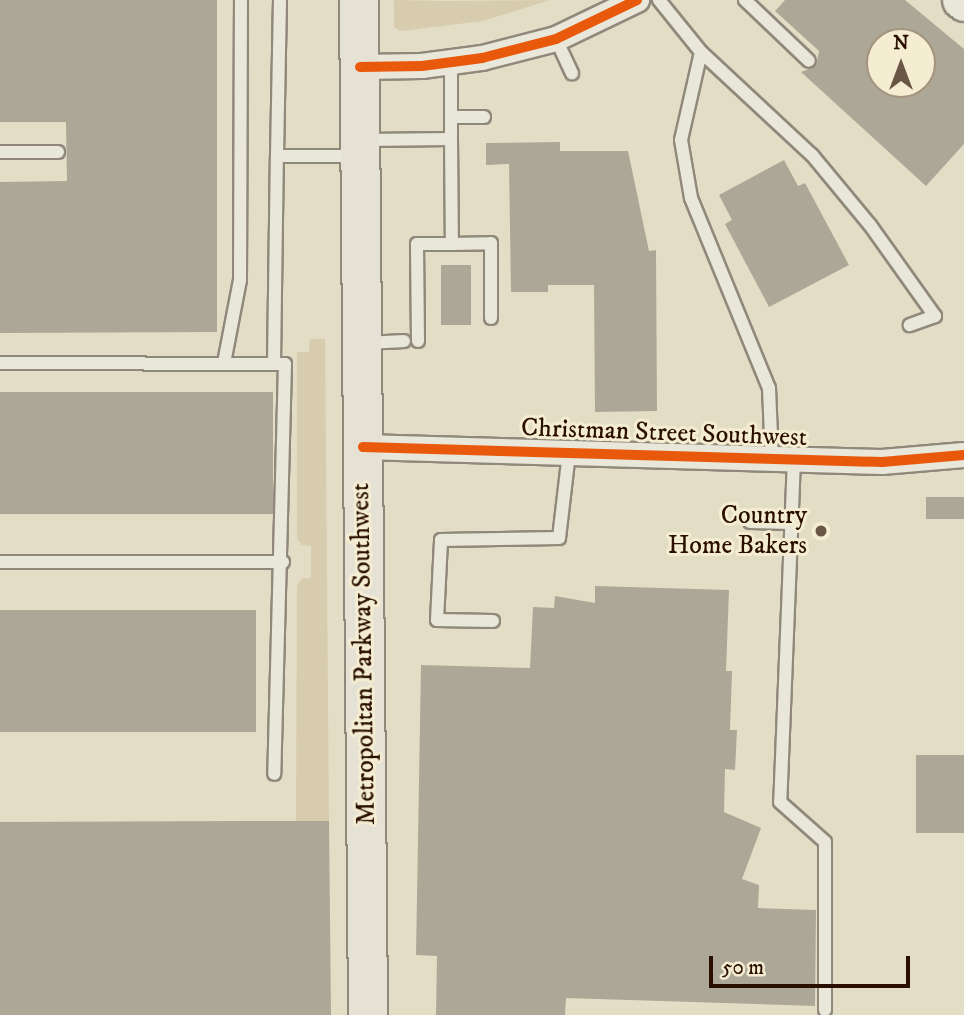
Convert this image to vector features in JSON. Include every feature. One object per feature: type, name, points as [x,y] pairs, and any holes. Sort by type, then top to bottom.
[{"type":"main road","name":"Metropolitan Parkway Southwest","points":[[359,0],[368,1015]]},
{"type":"street","points":[[360,67],[451,62],[556,38],[604,7],[637,0]]},
{"type":"street","name":"Christman Street Southwest","points":[[363,447],[882,462],[964,455]]},
{"type":"lane","points":[[224,363],[240,280],[241,0]]},
{"type":"lane","points":[[274,363],[280,0]]},
{"type":"lane","points":[[659,0],[701,52],[812,155],[870,225],[935,316],[910,325]]},
{"type":"lane","points":[[745,0],[809,61]]},
{"type":"lane","points":[[556,38],[572,73]]},
{"type":"lane","points":[[701,52],[681,140],[691,198],[769,388],[783,459],[791,523],[780,802],[825,842],[825,1010]]},
{"type":"lane","points":[[451,62],[452,244]]},
{"type":"lane","points":[[451,117],[484,117]]},
{"type":"lane","points":[[277,156],[451,139]]},
{"type":"lane","points":[[0,152],[58,152]]},
{"type":"lane","points":[[362,343],[411,341],[417,244],[491,243],[491,318]]},
{"type":"lane","points":[[0,363],[285,364],[283,562],[276,611],[275,774]]},
{"type":"lane","points":[[493,621],[437,620],[441,540],[558,537],[569,453]]},
{"type":"lane","points":[[750,522],[791,523]]},
{"type":"lane","points":[[0,562],[283,562]]},
{"type":"shaded area","points":[[394,0],[550,0],[483,21],[401,31],[394,27]]},
{"type":"shaded area","points":[[310,339],[325,339],[329,821],[296,821],[297,585],[302,578],[311,578],[311,546],[302,545],[297,539],[297,352],[309,352]]},
{"type":"building","points":[[0,0],[217,0],[217,332],[0,333],[0,182],[67,181],[66,122],[0,122]]},
{"type":"building","points":[[785,0],[905,0],[964,49],[964,144],[926,186],[801,72],[816,66],[819,51],[775,11]]},
{"type":"building","points":[[560,142],[560,151],[628,151],[649,251],[656,250],[657,411],[595,412],[594,285],[548,285],[548,292],[511,292],[509,164],[486,165],[486,143]]},
{"type":"building","points":[[784,160],[798,186],[805,183],[849,265],[769,307],[725,224],[732,220],[719,195]]},
{"type":"building","points":[[441,265],[471,265],[471,325],[441,325]]},
{"type":"building","points":[[0,392],[273,392],[273,514],[0,514]]},
{"type":"building","points":[[926,497],[964,497],[964,519],[926,519]]},
{"type":"building","points":[[595,586],[729,590],[726,671],[732,671],[730,730],[737,730],[735,770],[725,769],[724,812],[761,828],[742,879],[759,885],[758,908],[816,910],[815,1006],[566,998],[565,1015],[436,1015],[437,956],[416,955],[421,665],[530,668],[533,607],[554,608],[555,596],[595,603]]},
{"type":"building","points":[[0,610],[256,610],[256,732],[0,732]]},
{"type":"building","points":[[916,755],[964,755],[964,833],[916,833]]},
{"type":"building","points":[[329,821],[331,1015],[0,1015],[0,822]]},
{"type":"cycle path","points":[[360,67],[422,66],[482,58],[556,39],[637,0]]},
{"type":"cycle path","points":[[363,447],[882,462],[964,455]]},
{"type":"place","name":"Country Home Bakers","points":[[821,531]]}]
